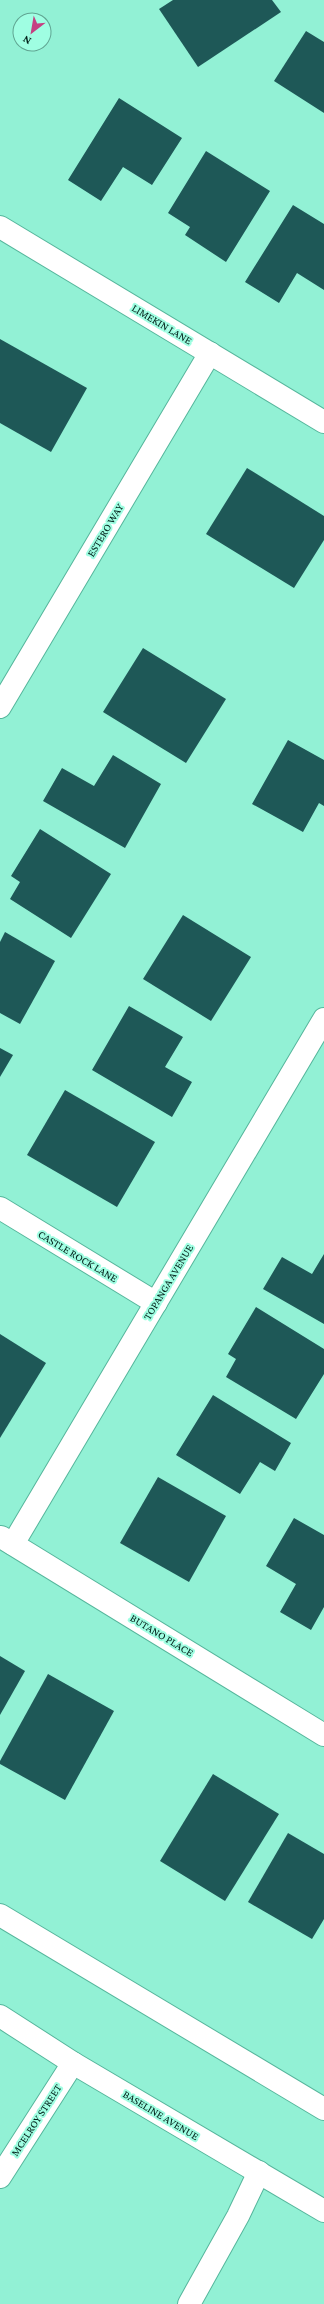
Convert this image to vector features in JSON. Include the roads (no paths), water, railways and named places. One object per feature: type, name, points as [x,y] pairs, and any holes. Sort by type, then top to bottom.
[{"type":"street","name":"LIMEKIN LANE","points":[[0,227],[324,422]]},
{"type":"street","name":"ESTERO WAY","points":[[0,707],[210,353]]},
{"type":"street","name":"TOPANGA AVENUE","points":[[6,1540],[156,1303],[324,1019]]},
{"type":"street","name":"CASTLE ROCK LANE","points":[[0,1208],[156,1303]]},
{"type":"street","name":"BUTANO PLACE","points":[[6,1540],[324,1734]]},
{"type":"street","points":[[0,1915],[324,2109]]},
{"type":"street","name":"BASELINE AVENUE","points":[[0,2016],[73,2062],[324,2211]]},
{"type":"street","name":"MCELROY STREET","points":[[0,2177],[73,2062]]},
{"type":"street","points":[[189,2304],[238,2216],[259,2172]]}]
